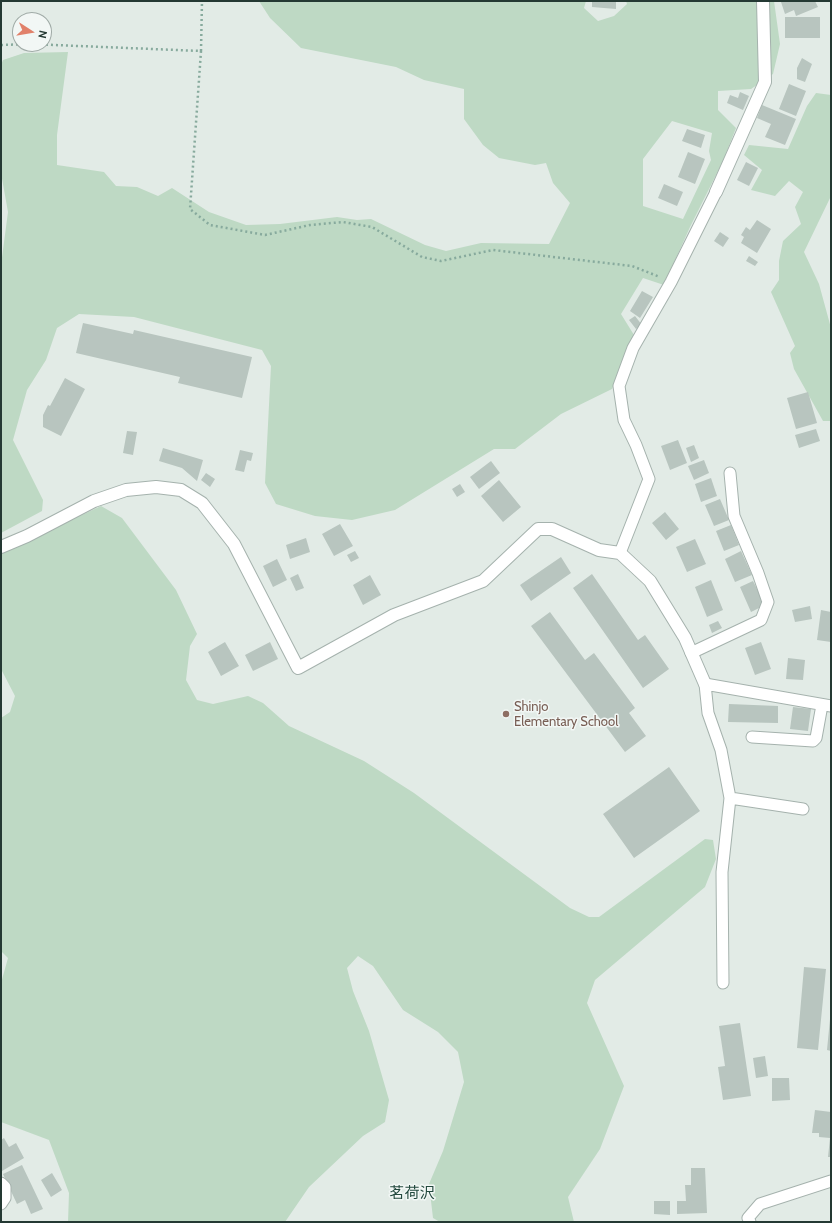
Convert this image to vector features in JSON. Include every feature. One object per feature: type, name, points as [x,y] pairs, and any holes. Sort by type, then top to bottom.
[{"type":"street","points":[[620,553],[649,479],[636,445],[624,420],[619,386],[633,348],[671,282],[716,192],[765,82],[763,1]]},
{"type":"street","points":[[691,653],[760,620],[768,602],[758,573],[734,516],[730,473]]},
{"type":"street","points":[[1,547],[27,536],[94,501],[126,490],[156,487],[181,490],[202,503],[234,544],[298,668],[394,615],[483,581],[538,529],[552,529],[599,550],[620,553],[650,581],[685,638],[706,684],[708,713],[721,750],[730,798],[722,872],[723,983]]},
{"type":"street","points":[[706,684],[826,706],[816,738],[813,741],[752,737]]},
{"type":"street","points":[[730,798],[803,809]]},
{"type":"street","points":[[750,1222],[748,1218],[760,1204],[831,1181]]},
{"type":"street","points":[[1,1183],[5,1187],[6,1198],[1,1204]]},
{"type":"path","points":[[202,1],[201,51],[190,209],[210,225],[265,235],[310,225],[343,222],[372,227],[422,257],[441,261],[493,250],[632,266],[671,282]]},
{"type":"path","points":[[1,45],[30,44],[201,51]]},
{"type":"green space","points":[[259,1],[586,1],[584,8],[598,21],[614,16],[627,4],[626,1],[774,1],[780,44],[773,74],[751,89],[718,91],[718,110],[736,128],[723,161],[690,227],[664,285],[643,278],[621,314],[634,335],[612,389],[561,414],[515,449],[494,449],[395,510],[352,520],[315,516],[276,504],[265,483],[271,366],[262,350],[134,317],[79,314],[57,328],[46,360],[27,390],[13,440],[43,500],[42,511],[1,533],[1,265],[8,212],[1,173],[1,65],[3,60],[24,53],[68,52],[57,135],[57,165],[104,172],[116,186],[137,187],[158,196],[172,188],[209,212],[246,225],[280,224],[337,217],[357,220],[371,219],[425,245],[446,251],[481,243],[549,244],[570,203],[553,183],[546,163],[535,165],[499,158],[483,145],[464,119],[464,89],[424,80],[396,67],[301,48],[270,18]],"holes":[[[672,121],[712,133],[709,151],[711,160],[683,219],[643,206],[643,159]]]},
{"type":"green space","points":[[816,93],[831,95],[831,196],[804,252],[819,284],[831,328],[831,421],[823,421],[794,369],[790,353],[795,346],[771,292],[779,280],[779,261],[783,241],[801,224],[795,207],[803,192],[789,181],[775,196],[751,190],[762,170],[744,155],[749,145],[788,149],[807,106]]},
{"type":"green space","points":[[101,506],[122,518],[176,590],[197,634],[190,646],[186,680],[197,700],[213,704],[248,696],[263,703],[289,726],[364,761],[414,793],[570,908],[589,917],[599,917],[705,839],[713,840],[716,859],[705,887],[595,980],[587,1003],[624,1086],[600,1149],[568,1197],[574,1222],[440,1222],[433,1218],[429,1184],[443,1151],[464,1082],[458,1052],[438,1032],[403,1010],[373,966],[358,956],[347,968],[353,991],[369,1031],[389,1100],[385,1122],[363,1136],[309,1187],[285,1222],[68,1222],[69,1193],[49,1140],[1,1122],[1,983],[8,958],[1,951],[1,718],[10,712],[15,696],[1,669],[1,553]]},
{"type":"building","points":[[592,1],[616,1],[616,9],[592,7]]},
{"type":"building","points":[[815,1],[818,7],[796,16],[794,10],[785,14],[781,2]]},
{"type":"building","points":[[785,17],[820,17],[820,38],[785,38]]},
{"type":"building","points":[[802,58],[812,64],[805,82],[797,79],[797,68]]},
{"type":"building","points":[[789,84],[806,91],[796,116],[779,109]]},
{"type":"building","points":[[740,92],[749,96],[743,110],[727,103],[730,95],[738,98]]},
{"type":"building","points":[[762,105],[796,119],[785,145],[765,137],[771,124],[757,118]]},
{"type":"building","points":[[687,129],[705,135],[701,148],[682,141]]},
{"type":"building","points":[[688,152],[705,159],[695,184],[678,177]]},
{"type":"building","points":[[746,162],[758,168],[749,186],[737,180]]},
{"type":"building","points":[[664,184],[683,192],[677,206],[658,198]]},
{"type":"building","points":[[757,220],[771,229],[757,253],[741,243],[744,237],[741,235],[746,227],[750,230]]},
{"type":"building","points":[[720,232],[729,238],[723,247],[714,241]]},
{"type":"building","points":[[749,256],[758,262],[755,266],[746,261]]},
{"type":"building","points":[[642,291],[653,297],[640,318],[630,311]]},
{"type":"building","points":[[635,316],[642,325],[636,329],[629,320]]},
{"type":"building","points":[[83,323],[133,334],[134,330],[252,357],[242,398],[178,383],[180,377],[76,353]]},
{"type":"building","points":[[65,378],[85,389],[61,436],[43,427],[43,415],[48,405],[50,406]]},
{"type":"building","points":[[808,392],[817,423],[796,429],[787,398]]},
{"type":"building","points":[[816,429],[820,441],[799,448],[795,435]]},
{"type":"building","points":[[127,431],[137,432],[133,455],[123,453]]},
{"type":"building","points":[[678,440],[687,463],[670,470],[661,446]]},
{"type":"building","points":[[694,445],[699,458],[691,462],[686,448]]},
{"type":"building","points":[[163,448],[203,460],[197,481],[182,468],[159,461]]},
{"type":"building","points":[[240,450],[253,453],[251,461],[247,460],[244,472],[235,470]]},
{"type":"building","points":[[704,460],[709,473],[694,480],[688,466]]},
{"type":"building","points":[[491,461],[500,473],[479,489],[470,477]]},
{"type":"building","points":[[206,473],[215,479],[210,487],[201,480]]},
{"type":"building","points":[[711,478],[717,496],[701,502],[695,484]]},
{"type":"building","points":[[499,480],[521,507],[503,522],[481,496]]},
{"type":"building","points":[[460,484],[465,492],[457,497],[452,489]]},
{"type":"building","points":[[720,499],[729,520],[714,526],[705,505]]},
{"type":"building","points":[[665,512],[679,529],[666,540],[652,523]]},
{"type":"building","points":[[340,524],[353,546],[334,556],[322,534]]},
{"type":"building","points":[[731,525],[739,545],[724,551],[716,531]]},
{"type":"building","points":[[306,538],[310,552],[290,559],[286,545]]},
{"type":"building","points":[[695,539],[706,564],[687,572],[676,547]]},
{"type":"building","points":[[355,551],[359,558],[351,562],[347,555]]},
{"type":"building","points":[[741,551],[752,575],[735,582],[725,559]]},
{"type":"building","points":[[561,557],[571,573],[531,601],[520,585]]},
{"type":"building","points":[[277,559],[287,580],[273,587],[263,566]]},
{"type":"building","points":[[298,574],[304,588],[296,591],[290,578]]},
{"type":"building","points":[[592,574],[638,640],[645,635],[669,669],[643,688],[573,588]]},
{"type":"building","points":[[370,575],[381,595],[363,605],[353,585]]},
{"type":"building","points":[[711,580],[723,610],[707,617],[695,587]]},
{"type":"building","points":[[753,581],[765,605],[751,612],[740,587]]},
{"type":"building","points":[[810,606],[812,619],[795,622],[792,610]]},
{"type":"building","points":[[821,610],[831,612],[831,642],[817,640]]},
{"type":"building","points":[[550,612],[585,660],[594,653],[635,708],[629,713],[646,736],[625,752],[531,626]]},
{"type":"building","points":[[718,621],[722,628],[712,633],[709,625]]},
{"type":"building","points":[[225,642],[239,666],[221,676],[208,652]]},
{"type":"building","points":[[270,642],[278,659],[253,671],[245,655]]},
{"type":"building","points":[[761,642],[771,669],[755,675],[745,648]]},
{"type":"building","points":[[788,658],[805,660],[803,680],[786,679]]},
{"type":"building","points":[[729,704],[778,706],[778,723],[728,722]]},
{"type":"building","points":[[793,707],[811,709],[808,731],[790,729]]},
{"type":"building","points":[[669,767],[700,811],[634,858],[603,814]]},
{"type":"building","points":[[804,967],[826,969],[818,1050],[797,1048]]},
{"type":"building","points":[[831,1019],[831,1051],[827,1050]]},
{"type":"building","points":[[740,1023],[751,1096],[723,1100],[718,1067],[725,1066],[719,1026]]},
{"type":"building","points":[[765,1056],[768,1076],[756,1078],[753,1058]]},
{"type":"building","points":[[772,1078],[789,1078],[790,1100],[772,1101]]},
{"type":"building","points":[[815,1110],[831,1112],[831,1157],[828,1157],[830,1138],[819,1137],[819,1133],[812,1133]]},
{"type":"building","points":[[4,1138],[9,1147],[16,1143],[24,1158],[2,1171],[1,1140]]},
{"type":"building","points":[[22,1165],[43,1209],[31,1214],[25,1200],[17,1204],[3,1174]]},
{"type":"building","points":[[691,1168],[705,1168],[707,1213],[677,1214],[677,1201],[686,1201],[685,1185],[691,1185]]},
{"type":"building","points":[[52,1173],[62,1190],[51,1197],[41,1180]]},
{"type":"building","points":[[654,1201],[670,1201],[670,1215],[654,1214]]},
{"type":"place","name":"Shinjo Elementary School","points":[[506,714]]},
{"type":"district","name":"茗荷沢","points":[[412,1194]]}]
